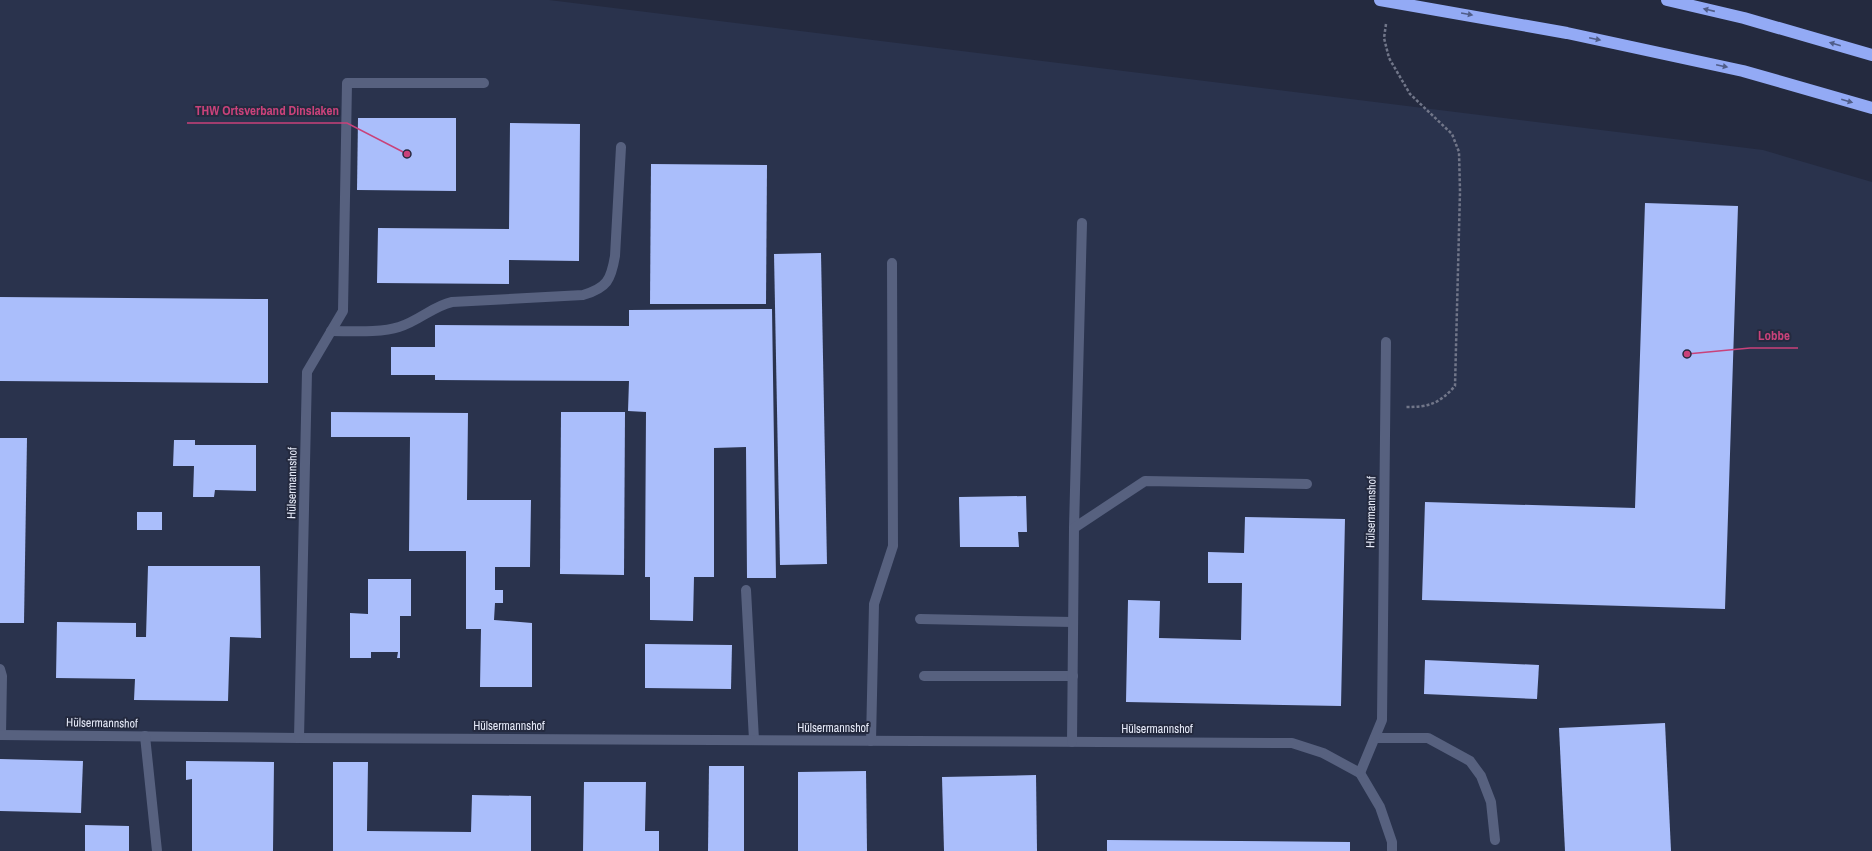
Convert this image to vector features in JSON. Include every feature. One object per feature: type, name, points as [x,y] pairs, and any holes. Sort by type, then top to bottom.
[{"type":"highway","points":[[1380,0],[1567,33],[1742,70],[1872,108]]},
{"type":"highway","points":[[1667,0],[1744,18],[1872,55]]},
{"type":"street","points":[[331,331],[343,312],[347,83],[484,83]]},
{"type":"street","points":[[331,331],[362,331],[399,327],[441,304],[452,302],[583,295],[597,291],[606,284],[613,271],[621,147]]},
{"type":"street","points":[[1072,742],[1074,528],[1082,223]]},
{"type":"street","points":[[871,741],[874,604],[893,546],[892,263]]},
{"type":"street","name":"Hülsermannshof","points":[[299,738],[307,372],[331,331]]},
{"type":"street","name":"Hülsermannshof","points":[[0,735],[1292,743],[1323,753],[1360,773],[1382,720],[1386,342]]},
{"type":"street","points":[[1074,528],[1145,482],[1307,484]]},
{"type":"street","points":[[746,590],[754,740]]},
{"type":"street","points":[[920,620],[1073,622]]},
{"type":"street","points":[[0,669],[2,676],[0,735]]},
{"type":"street","points":[[924,676],[1073,676]]},
{"type":"street","points":[[145,736],[157,851]]},
{"type":"street","points":[[1375,738],[1428,738],[1470,761],[1481,776],[1491,802],[1495,840]]},
{"type":"street","points":[[1360,773],[1380,807],[1392,842],[1392,851]]},
{"type":"path","points":[[1385,406],[1424,407],[1443,400],[1455,386],[1460,191],[1460,152],[1452,134],[1410,94],[1389,58],[1384,38],[1386,22]]},
{"type":"shaded area","points":[[0,0],[549,0],[1763,150],[1872,182],[1872,851],[0,851]]},
{"type":"building","points":[[358,118],[456,118],[456,191],[357,190]]},
{"type":"building","points":[[510,123],[580,124],[579,261],[509,260],[509,284],[377,283],[378,228],[509,229]]},
{"type":"building","points":[[651,164],[767,165],[766,304],[650,304]]},
{"type":"building","points":[[1645,203],[1738,206],[1725,609],[1422,600],[1425,502],[1635,508]]},
{"type":"building","points":[[821,253],[827,564],[780,565],[774,254]]},
{"type":"building","points":[[0,297],[268,299],[268,383],[0,381]]},
{"type":"building","points":[[772,309],[776,578],[747,578],[746,447],[714,448],[714,577],[694,577],[693,621],[650,620],[650,577],[645,577],[646,412],[628,411],[629,381],[435,380],[435,375],[391,375],[391,347],[435,347],[435,325],[629,326],[629,310]]},
{"type":"building","points":[[331,412],[468,413],[467,500],[531,500],[530,567],[495,567],[495,590],[503,590],[503,603],[495,603],[494,620],[532,623],[532,687],[480,687],[481,629],[466,629],[466,551],[409,551],[410,437],[331,437]]},
{"type":"building","points":[[561,412],[625,412],[624,575],[560,574]]},
{"type":"building","points":[[0,438],[27,438],[24,623],[0,623]]},
{"type":"building","points":[[174,440],[195,440],[195,445],[256,445],[256,491],[215,490],[214,497],[193,497],[194,466],[173,466]]},
{"type":"building","points":[[1026,496],[1027,532],[1018,532],[1019,547],[960,547],[959,497]]},
{"type":"building","points":[[137,512],[162,512],[162,530],[137,530]]},
{"type":"building","points":[[1245,517],[1345,519],[1341,706],[1126,702],[1128,600],[1160,601],[1159,638],[1241,640],[1242,583],[1208,583],[1208,552],[1244,553]]},
{"type":"building","points":[[148,566],[260,566],[261,638],[230,637],[228,701],[134,700],[135,679],[56,678],[57,622],[136,623],[136,637],[146,637]]},
{"type":"building","points":[[368,579],[411,579],[411,616],[400,616],[400,658],[397,658],[398,652],[371,652],[371,658],[350,658],[350,613],[368,614]]},
{"type":"building","points":[[645,644],[732,645],[731,689],[645,688]]},
{"type":"building","points":[[1425,660],[1539,665],[1537,699],[1424,694]]},
{"type":"building","points":[[1665,723],[1671,851],[1565,851],[1559,728]]},
{"type":"building","points":[[0,759],[83,761],[81,813],[0,811]]},
{"type":"building","points":[[186,761],[274,762],[273,851],[192,851],[192,779],[186,780]]},
{"type":"building","points":[[333,762],[368,762],[367,831],[471,832],[472,795],[531,796],[531,851],[333,851]]},
{"type":"building","points":[[709,766],[744,766],[744,851],[708,851]]},
{"type":"building","points":[[866,771],[867,851],[798,851],[798,772]]},
{"type":"building","points":[[1036,775],[1037,851],[944,851],[942,777]]},
{"type":"building","points":[[584,782],[646,782],[645,831],[659,831],[659,851],[583,851]]},
{"type":"building","points":[[85,825],[129,826],[129,851],[85,851]]},
{"type":"building","points":[[1107,840],[1350,842],[1350,851],[1107,851]]},
{"type":"place","name":"THW Ortsverband Dinslaken","points":[[407,154]]},
{"type":"place","name":"Lobbe","points":[[1687,354]]}]
